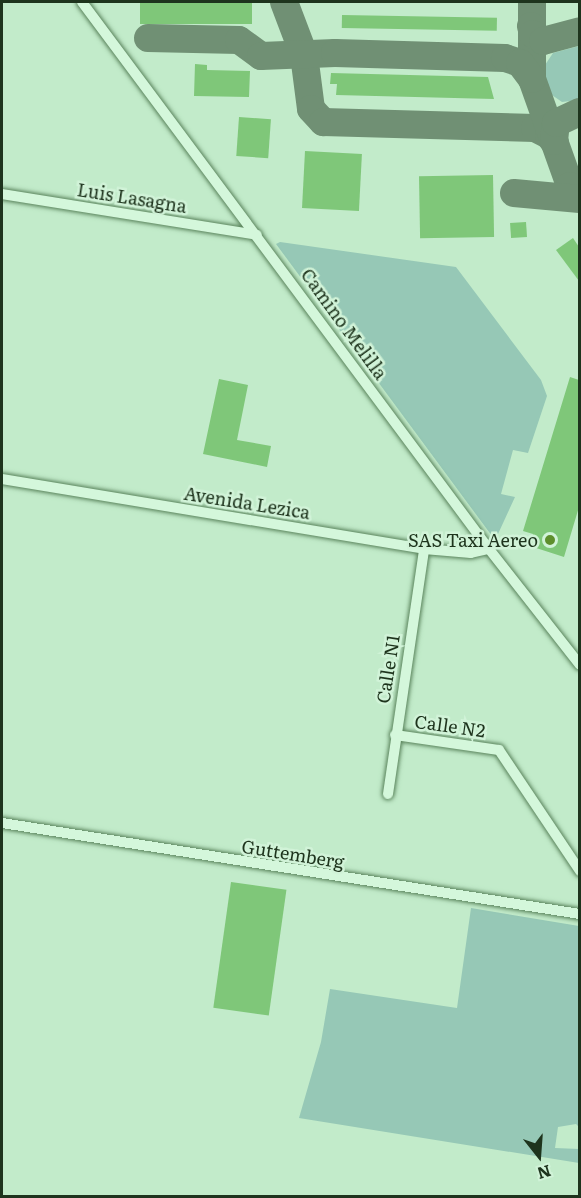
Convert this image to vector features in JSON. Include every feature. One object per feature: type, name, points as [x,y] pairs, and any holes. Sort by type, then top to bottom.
[{"type":"street","name":"Camino Melilla","points":[[82,2],[489,549],[579,665]]},
{"type":"street","name":"Luis Lasagna","points":[[2,194],[257,235]]},
{"type":"street","name":"Avenida Lezica","points":[[2,479],[424,549],[471,553],[489,549]]},
{"type":"street","name":"Calle N1","points":[[388,794],[424,549]]},
{"type":"street","name":"Calle N2","points":[[395,735],[499,750],[579,871]]},
{"type":"street","name":"Guttemberg","points":[[2,823],[579,914]]},
{"type":"green space","points":[[579,46],[579,100],[562,102],[549,93],[543,68],[553,53]]},
{"type":"green space","points":[[280,242],[456,267],[541,380],[547,396],[528,453],[513,450],[501,494],[515,497],[498,534],[492,536],[276,244]]},
{"type":"green space","points":[[471,908],[579,926],[579,1127],[576,1124],[558,1127],[555,1148],[579,1149],[579,1163],[299,1118],[321,1042],[330,989],[457,1008]]},
{"type":"building","points":[[140,2],[252,2],[252,24],[140,24]]},
{"type":"building","points":[[342,15],[497,18],[497,31],[342,28]]},
{"type":"building","points":[[195,64],[207,65],[207,70],[250,71],[249,97],[194,96]]},
{"type":"building","points":[[331,73],[488,77],[494,99],[336,95],[337,84],[330,84]]},
{"type":"building","points":[[239,117],[271,119],[268,158],[236,156]]},
{"type":"building","points":[[305,151],[362,154],[359,211],[302,208]]},
{"type":"building","points":[[493,175],[494,237],[420,238],[419,176]]},
{"type":"building","points":[[526,222],[527,237],[511,238],[510,223]]},
{"type":"building","points":[[573,238],[579,247],[579,281],[556,250]]},
{"type":"building","points":[[570,377],[579,380],[579,507],[564,557],[530,546],[533,534],[523,531]]},
{"type":"building","points":[[219,379],[248,385],[237,440],[271,446],[267,467],[203,454]]},
{"type":"building","points":[[231,882],[286,890],[269,1016],[213,1008]]},
{"type":"taxiway","points":[[284,2],[304,55],[311,109],[323,122],[535,128],[549,135],[555,143]]},
{"type":"taxiway","points":[[532,2],[532,79],[570,186],[580,197]]},
{"type":"taxiway","points":[[531,26],[533,34],[543,41],[580,31]]},
{"type":"taxiway","points":[[148,38],[239,40],[261,56],[335,53],[505,58],[520,63],[532,79]]},
{"type":"taxiway","points":[[554,141],[556,123],[580,112]]},
{"type":"taxiway","points":[[514,193],[580,199]]},
{"type":"place","name":"SAS Taxi Aereo","points":[[550,540]]}]
